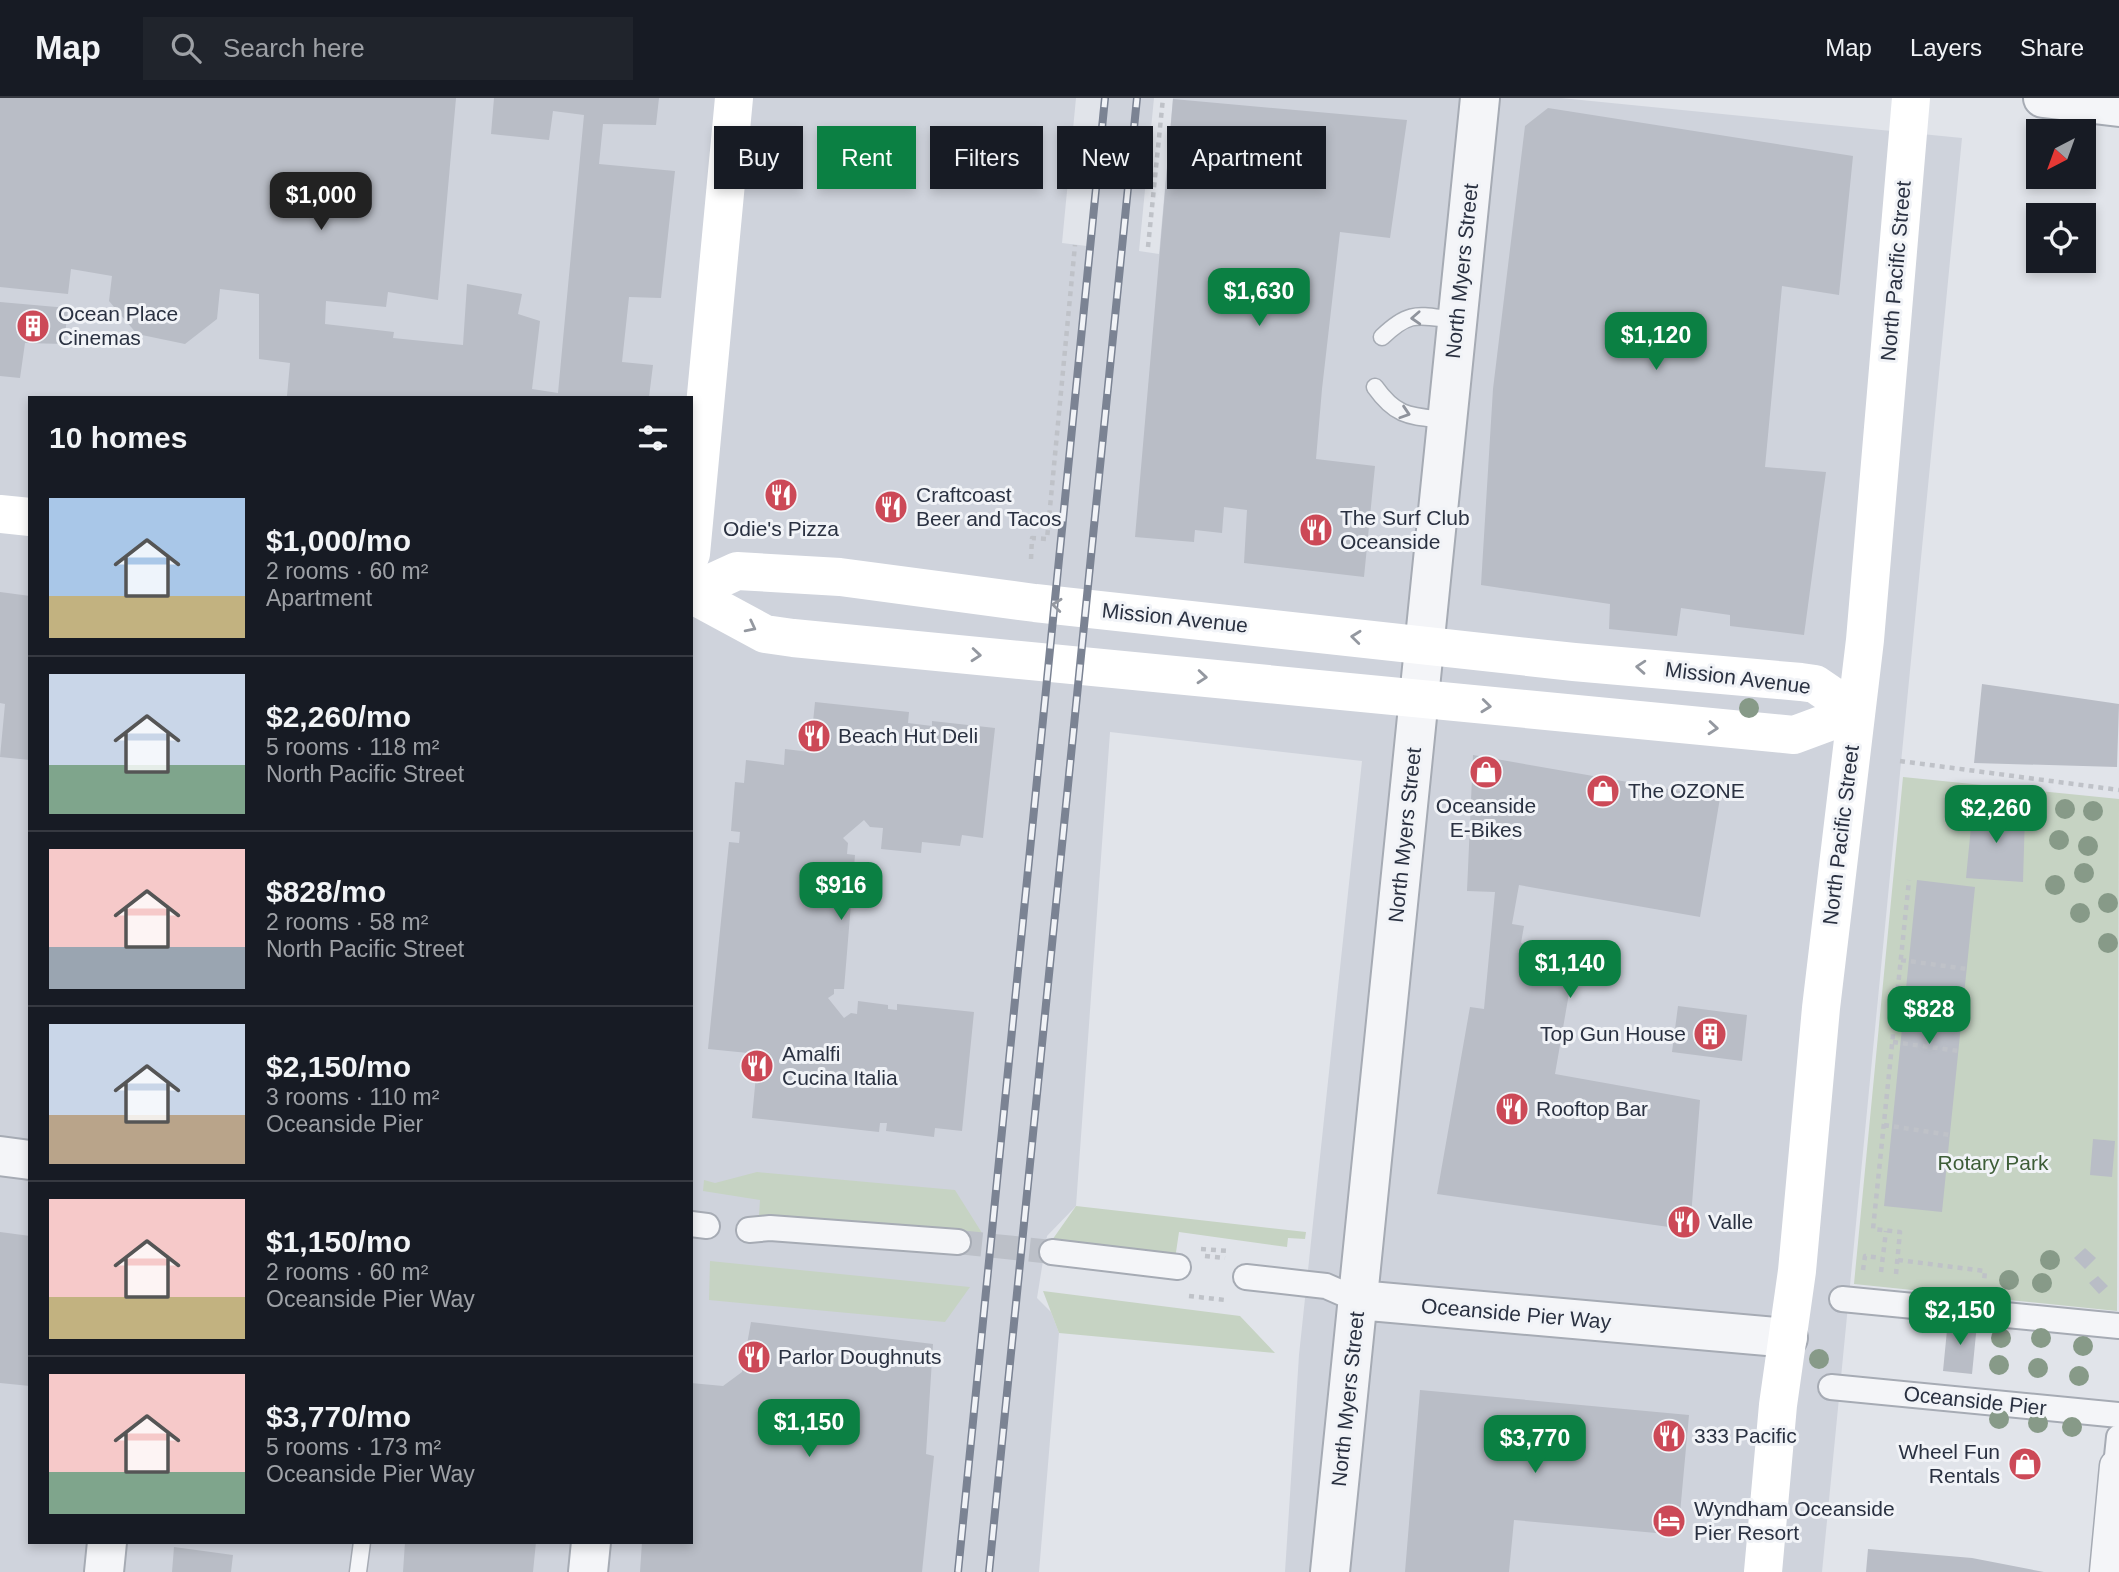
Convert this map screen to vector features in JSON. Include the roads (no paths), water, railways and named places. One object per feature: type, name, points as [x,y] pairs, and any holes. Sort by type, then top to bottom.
[{"type":"main road","points":[[693,533],[734,98]]},
{"type":"main road","name":"North Pacific Street","points":[[1763,1572],[1778,1405],[1797,1271],[1821,1008],[1856,712],[1911,98]]},
{"type":"main road","points":[[0,514],[28,517]]},
{"type":"main road","name":"Mission Avenue","points":[[693,592],[737,571],[840,577],[1087,609],[1574,662],[1815,684],[1856,712]]},
{"type":"main road","name":"Mission Avenue","points":[[693,594],[765,634],[793,638],[1794,735],[1856,712]]},
{"type":"street","name":"North Myers Street","points":[[1330,1572],[1479,98]]},
{"type":"street","points":[[2043,98],[2119,107]]},
{"type":"street","points":[[0,1156],[28,1160]]},
{"type":"street","points":[[749,1230],[770,1228],[958,1242]]},
{"type":"street","points":[[1052,1252],[1178,1267]]},
{"type":"street","name":"Oceanside Pier Way","points":[[1247,1277],[1326,1286],[1358,1300],[1788,1338]]},
{"type":"street","points":[[1842,1299],[2119,1326]]},
{"type":"street","name":"Oceanside Pier","points":[[1831,1387],[2119,1415]]},
{"type":"street","points":[[2106,1572],[2118,1452]]},
{"type":"street","points":[[104,1572],[107,1544]]},
{"type":"street","points":[[589,1572],[591,1544]]},
{"type":"lane","points":[[1382,337],[1401,319],[1416,316],[1457,320]]},
{"type":"lane","points":[[1375,387],[1389,407],[1406,416],[1446,420]]},
{"type":"lane","points":[[358,1572],[362,1544]]},
{"type":"tunnel","points":[[958,1242],[1052,1252]]},
{"type":"railway","points":[[958,1572],[1105,98]]},
{"type":"railway","points":[[989,1572],[1137,98]]},
{"type":"place","name":"Ocean Place Cinemas","points":[[33,326]]},
{"type":"place","name":"Odie's Pizza","points":[[781,495]]},
{"type":"place","name":"Craftcoast Beer and Tacos","points":[[891,507]]},
{"type":"place","name":"The Surf Club Oceanside","points":[[1316,530]]},
{"type":"place","name":"Beach Hut Deli","points":[[814,736]]},
{"type":"place","name":"Oceanside E-Bikes","points":[[1486,772]]},
{"type":"place","name":"The OZONE","points":[[1603,791]]},
{"type":"place","name":"Top Gun House","points":[[1710,1034]]},
{"type":"place","name":"Amalfi Cucina Italia","points":[[757,1066]]},
{"type":"place","name":"Rooftop Bar","points":[[1512,1109]]},
{"type":"place","name":"Valle","points":[[1684,1222]]},
{"type":"place","name":"Parlor Doughnuts","points":[[754,1357]]},
{"type":"place","name":"333 Pacific","points":[[1669,1436]]},
{"type":"place","name":"Wheel Fun Rentals","points":[[2025,1464]]},
{"type":"place","name":"Wyndham Oceanside Pier Resort","points":[[1669,1521]]},
{"type":"park label","name":"Rotary Park","points":[[1993,1163]]}]
